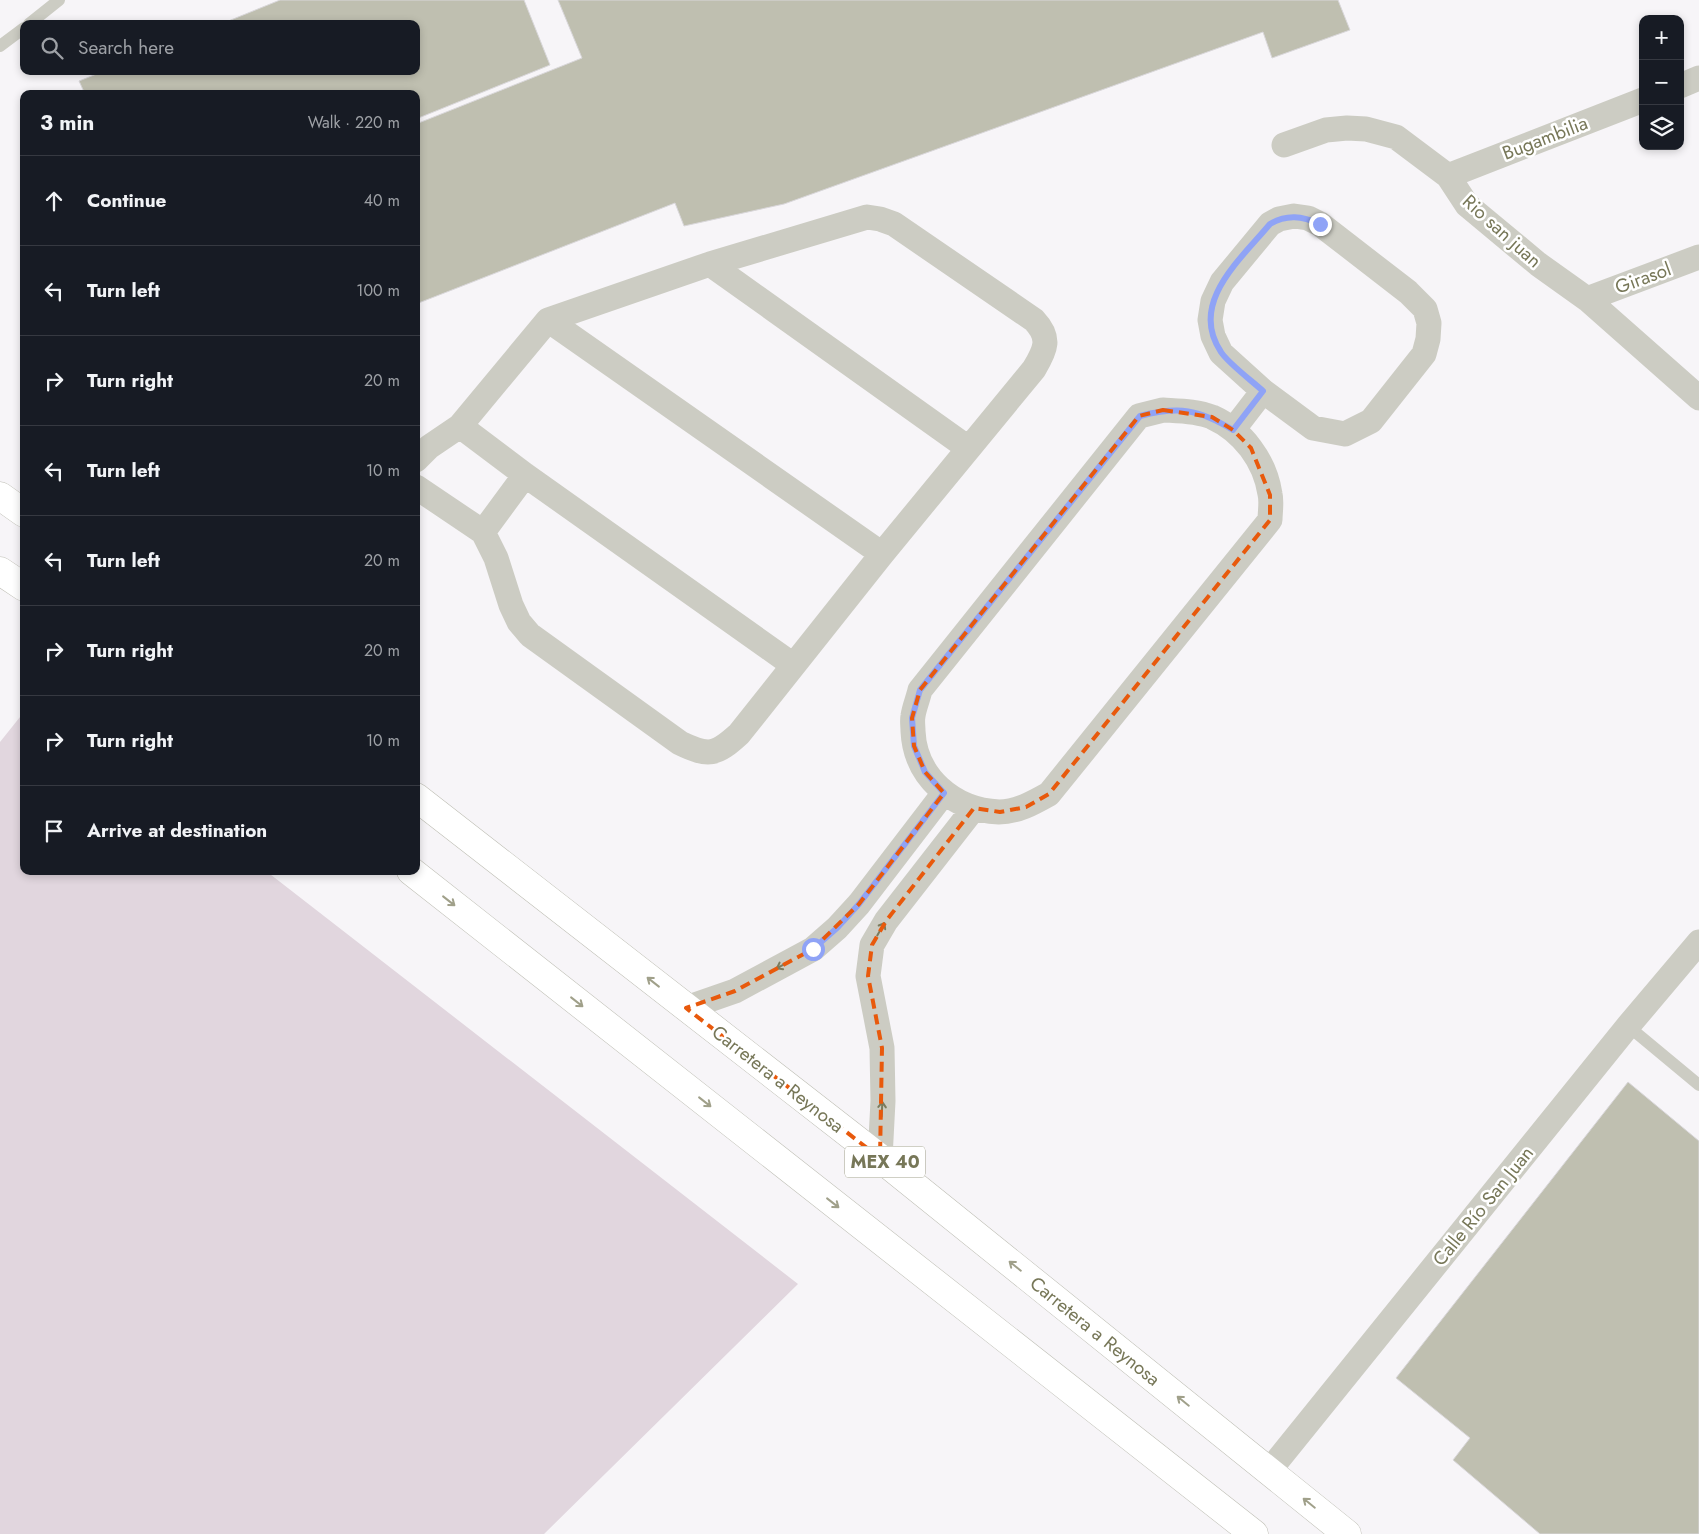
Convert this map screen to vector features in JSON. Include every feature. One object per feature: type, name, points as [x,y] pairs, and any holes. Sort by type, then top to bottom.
[{"type":"main road","points":[[0,496],[20,510]]},
{"type":"main road","points":[[0,571],[20,584]]},
{"type":"main road","name":"Carretera a Reynosa","points":[[420,800],[880,1158],[1347,1534]]},
{"type":"main road","name":"MEX 40","points":[[416,875],[1254,1534]]},
{"type":"street","points":[[1684,84],[1699,78]]},
{"type":"street","name":"Bugambilia","points":[[1448,176],[1639,102]]},
{"type":"street","name":"Rio san juan","points":[[1284,145],[1326,130],[1346,128],[1366,129],[1396,137],[1448,176],[1467,205],[1538,264],[1587,299],[1699,398]]},
{"type":"street","points":[[1294,216],[1308,218],[1320,224],[1408,292],[1425,309],[1429,323],[1428,339],[1424,354],[1371,421],[1345,434],[1313,428],[1263,391],[1222,353],[1214,336],[1210,320],[1213,300],[1222,282],[1270,224],[1279,219],[1294,216]]},
{"type":"street","points":[[420,456],[429,447],[460,426],[548,320],[710,264],[866,217],[894,224],[1034,320],[1042,328],[1046,340],[1044,353],[1034,369],[882,554],[739,734],[724,748],[711,753],[695,751],[680,743],[530,635],[518,622],[496,558],[483,532],[420,490]]},
{"type":"street","name":"Girasol","points":[[1587,299],[1699,257]]},
{"type":"street","points":[[710,264],[968,448]]},
{"type":"street","points":[[548,320],[882,554]]},
{"type":"street","points":[[1233,430],[1263,391]]},
{"type":"street","points":[[1163,410],[1188,411],[1212,417],[1233,430],[1252,448],[1264,470],[1270,495],[1270,520],[1049,794],[1026,807],[1000,812],[974,808],[944,793],[925,772],[914,746],[912,718],[920,690],[1140,416],[1163,410]]},
{"type":"street","points":[[460,426],[525,475],[793,665]]},
{"type":"street","points":[[483,532],[525,475]]},
{"type":"street","points":[[686,1008],[735,991],[813,949],[837,928],[859,904],[944,793]]},
{"type":"street","points":[[880,1158],[883,1101],[882,1048],[868,976],[872,946],[886,921],[974,808]]},
{"type":"street","name":"Calle Río San Juan","points":[[1269,1470],[1628,1026],[1699,942]]},
{"type":"lane","points":[[34,20],[59,0]]},
{"type":"lane","points":[[0,46],[20,31]]},
{"type":"lane","points":[[1628,1026],[1699,1084]]},
{"type":"highlighted area","points":[[1163,410],[1212,417],[1233,430],[1251,448],[1270,495],[1270,520],[1049,794],[1026,807],[1000,812],[974,808],[886,921],[872,945],[868,976],[882,1048],[880,1158],[686,1008],[735,991],[813,949],[859,904],[944,793],[925,772],[914,746],[912,718],[920,690],[1139,416]]},
{"type":"shaded area","points":[[20,717],[20,875],[271,875],[798,1284],[544,1534],[0,1534],[0,742]]},
{"type":"building","points":[[280,0],[524,0],[550,65],[420,117],[420,90],[83,90],[79,81],[94,75],[420,75],[420,20],[231,20]]},
{"type":"building","points":[[558,0],[1338,0],[1350,30],[1272,58],[1263,32],[784,204],[684,226],[675,203],[420,302],[420,122],[582,58]]},
{"type":"building","points":[[1628,1082],[1699,1141],[1699,1534],[1540,1534],[1453,1460],[1470,1438],[1396,1378]]},
{"type":"route","points":[[813,949],[837,928],[859,904],[944,793],[925,772],[914,746],[912,718],[920,690],[1140,416],[1163,410],[1188,411],[1212,417],[1233,430],[1263,391],[1222,353],[1214,336],[1210,320],[1213,300],[1222,282],[1270,224],[1279,219],[1294,216],[1308,218],[1320,224]]}]
